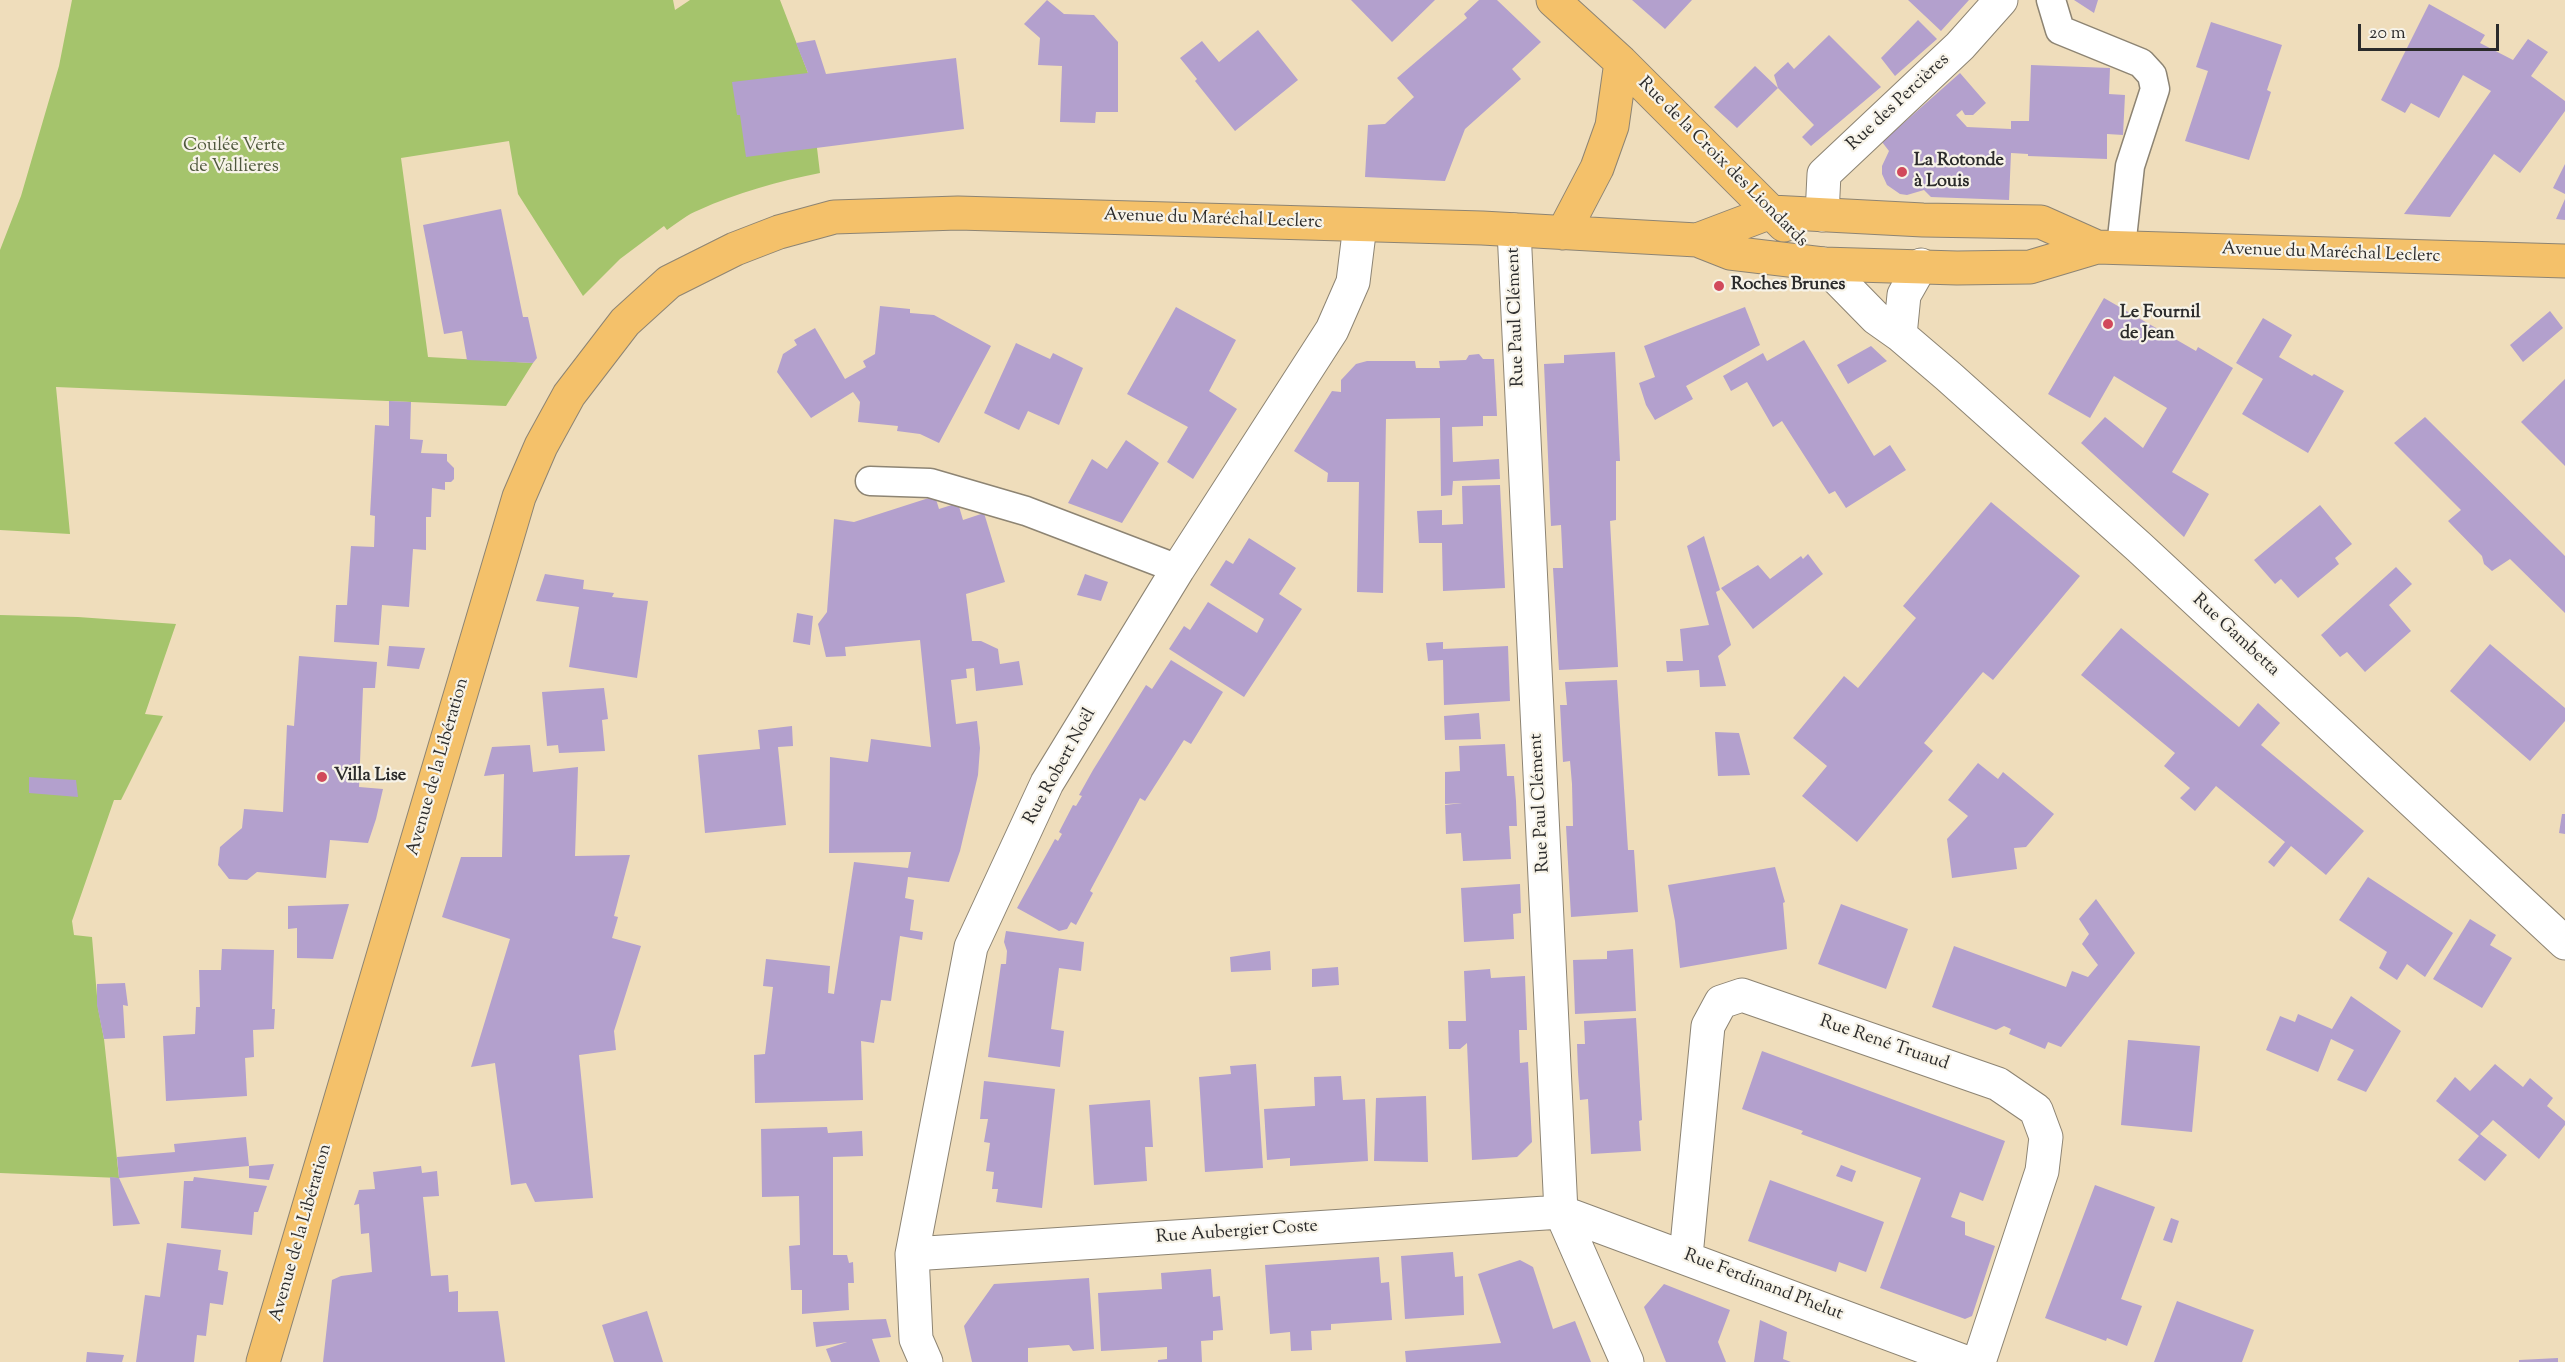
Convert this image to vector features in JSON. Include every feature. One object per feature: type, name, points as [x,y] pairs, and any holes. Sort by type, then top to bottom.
[{"type":"main road","name":"Rue de la Croix des Liondards","points":[[1553,0],[1621,62],[1823,264]]},
{"type":"main road","name":"Rue de la Croix des Liondards","points":[[1563,233],[1598,168],[1612,126],[1621,62]]},
{"type":"main road","name":"Avenue du Maréchal Leclerc","points":[[1697,240],[1771,212],[1935,221],[2041,222],[2109,247]]},
{"type":"main road","name":"Avenue du Maréchal Leclerc","points":[[735,249],[779,232],[834,217],[958,213],[1514,230],[1697,240],[1730,253],[1764,259],[1823,264],[2030,267],[2109,247],[2565,261]]},
{"type":"main road","name":"Avenue de la Libération","points":[[263,1362],[519,497],[541,446],[569,395],[625,322],[669,282],[735,249]]},
{"type":"street","name":"Rue des Percières","points":[[1822,215],[1824,174],[1960,46],[2001,0]]},
{"type":"street","name":"Rue Robert Noël","points":[[926,1362],[915,1339],[912,1254],[971,947],[1047,783],[1178,568],[1332,330],[1353,282],[1360,225]]},
{"type":"street","name":"Rue Paul Clément","points":[[1514,230],[1561,1212],[1627,1362]]},
{"type":"street","name":"Rue Gambetta","points":[[1823,264],[1876,318],[1900,335],[2139,547],[2565,943]]},
{"type":"street","points":[[1900,335],[1904,295],[1921,266]]},
{"type":"street","name":"Rue René Truaud","points":[[1686,1257],[1708,1026],[1721,1002],[1742,995],[1998,1084],[2036,1110],[2046,1137],[2042,1172],[1979,1362]]},
{"type":"street","name":"Rue Aubergier Coste","points":[[912,1254],[1561,1212]]},
{"type":"street","name":"Rue Ferdinand Phelut","points":[[1561,1212],[1965,1362]]},
{"type":"lane","points":[[2051,0],[2060,30],[2141,63],[2152,75],[2155,89],[2130,166],[2109,247]]},
{"type":"lane","points":[[870,481],[930,483],[1026,511],[1178,568]]},
{"type":"green space","name":"Coulée Verte de Vallieres","points":[[72,0],[673,0],[675,10],[690,0],[780,0],[808,73],[820,173],[743,193],[695,212],[667,230],[664,226],[620,259],[583,296],[518,194],[509,141],[401,158],[428,357],[533,363],[506,406],[56,387],[70,534],[0,530],[0,250],[21,196],[59,66]]},
{"type":"green space","points":[[0,615],[78,617],[176,624],[145,714],[163,716],[121,800],[114,800],[72,921],[74,935],[92,937],[98,1008],[104,1039],[119,1178],[0,1173]]},
{"type":"building","points":[[1047,0],[1064,14],[1094,15],[1118,42],[1118,112],[1096,112],[1095,123],[1060,122],[1062,66],[1038,65],[1040,38],[1024,24]]},
{"type":"building","points":[[1351,0],[1435,0],[1392,42]]},
{"type":"building","points":[[1479,0],[1497,0],[1541,42],[1512,69],[1521,79],[1465,129],[1445,181],[1365,177],[1368,125],[1385,124],[1414,97],[1397,78],[1467,18],[1464,14]]},
{"type":"building","points":[[1632,0],[1692,0],[1665,29]]},
{"type":"building","points":[[1908,0],[1969,0],[1941,31]]},
{"type":"building","points":[[2074,0],[2098,0],[2094,13]]},
{"type":"building","points":[[2429,4],[2485,35],[2480,43],[2513,60],[2528,39],[2548,52],[2531,76],[2565,101],[2565,111],[2520,173],[2494,154],[2450,217],[2404,214],[2491,91],[2463,75],[2439,118],[2411,103],[2405,113],[2381,100]]},
{"type":"building","points":[[1918,20],[1937,39],[1895,76],[1881,58]]},
{"type":"building","points":[[2211,22],[2282,45],[2267,90],[2271,92],[2249,160],[2185,141],[2208,71],[2196,67]]},
{"type":"building","points":[[1258,30],[1298,80],[1235,131],[1195,81],[1197,79],[1180,58],[1202,41],[1219,62]]},
{"type":"building","points":[[1829,35],[1881,87],[1811,146],[1802,137],[1814,125],[1778,88],[1774,75],[1788,62],[1794,69]]},
{"type":"building","points":[[815,40],[826,74],[956,58],[964,129],[746,157],[740,115],[737,115],[732,82],[808,73],[796,43]]},
{"type":"building","points":[[2031,65],[2110,68],[2109,94],[2125,95],[2123,135],[2107,134],[2107,159],[2028,156],[2028,154],[2011,153],[2009,200],[1931,197],[1924,190],[1907,195],[1900,194],[1887,185],[1882,174],[1882,166],[1889,151],[1882,142],[1960,73],[1986,103],[1973,115],[1965,115],[1962,110],[1956,115],[1967,127],[2011,129],[2011,121],[2029,121]]},
{"type":"building","points":[[1755,66],[1778,88],[1737,128],[1714,107]]},
{"type":"building","points":[[2565,164],[2565,194],[2553,188]]},
{"type":"building","points":[[2565,199],[2565,220],[2556,219]]},
{"type":"building","points":[[501,209],[523,317],[528,317],[537,358],[533,363],[467,360],[462,331],[444,334],[423,225]]},
{"type":"building","points":[[2104,298],[2196,351],[2198,347],[2233,368],[2172,472],[2209,494],[2184,537],[2081,443],[2105,417],[2143,448],[2167,408],[2114,376],[2090,418],[2048,394]]},
{"type":"building","points":[[880,306],[910,309],[910,313],[934,315],[991,346],[939,443],[920,434],[897,431],[898,426],[858,422],[860,402],[853,392],[811,418],[777,372],[783,354],[797,345],[794,340],[815,328],[845,379],[866,367],[863,361],[875,354]]},
{"type":"building","points":[[1176,307],[1236,340],[1209,391],[1237,409],[1193,479],[1167,462],[1188,427],[1127,394]]},
{"type":"building","points":[[1745,307],[1760,345],[1686,386],[1693,399],[1655,420],[1646,405],[1639,383],[1655,377],[1644,346]]},
{"type":"building","points":[[2550,311],[2563,328],[2523,362],[2510,345]]},
{"type":"building","points":[[2263,318],[2292,335],[2279,357],[2344,391],[2308,453],[2242,414],[2263,379],[2236,363]]},
{"type":"building","points":[[1804,340],[1874,456],[1890,445],[1906,470],[1846,508],[1835,491],[1829,494],[1782,421],[1773,427],[1747,382],[1731,391],[1723,376],[1763,353],[1767,361]]},
{"type":"building","points":[[1016,343],[1050,359],[1053,353],[1083,368],[1059,425],[1028,411],[1019,430],[984,413]]},
{"type":"building","points":[[1871,346],[1887,361],[1848,384],[1837,365]]},
{"type":"building","points":[[1615,352],[1620,461],[1616,461],[1616,520],[1610,521],[1618,667],[1559,670],[1553,568],[1563,568],[1561,525],[1551,526],[1544,364],[1564,363],[1564,355]]},
{"type":"building","points":[[1479,354],[1483,359],[1494,359],[1497,416],[1483,416],[1483,426],[1452,427],[1453,462],[1499,459],[1500,479],[1453,481],[1452,495],[1441,496],[1440,418],[1386,419],[1383,593],[1357,592],[1359,482],[1327,482],[1328,473],[1294,451],[1332,391],[1341,392],[1341,380],[1356,364],[1367,361],[1415,361],[1416,368],[1440,368],[1439,361],[1466,360],[1469,355]]},
{"type":"building","points":[[2565,379],[2565,466],[2521,422]]},
{"type":"building","points":[[389,401],[411,402],[410,439],[423,440],[421,453],[447,454],[447,461],[454,468],[454,479],[451,482],[445,482],[445,490],[432,488],[431,517],[426,517],[426,550],[413,549],[409,607],[382,605],[379,645],[334,642],[336,605],[347,605],[351,546],[374,547],[375,516],[370,515],[375,425],[389,426]]},
{"type":"building","points":[[2425,417],[2565,556],[2565,613],[2510,559],[2492,571],[2484,564],[2482,556],[2448,521],[2461,510],[2394,443]]},
{"type":"building","points":[[1126,440],[1159,463],[1122,523],[1068,503],[1092,459],[1107,469]]},
{"type":"building","points":[[1500,485],[1505,588],[1443,591],[1442,543],[1419,543],[1417,511],[1442,510],[1442,525],[1463,524],[1462,486]]},
{"type":"building","points":[[935,496],[939,509],[958,503],[963,520],[984,513],[1005,582],[966,594],[972,641],[981,641],[998,649],[1000,664],[1019,661],[1023,685],[976,691],[974,668],[966,669],[967,678],[951,680],[956,724],[977,721],[980,748],[978,775],[960,851],[949,882],[908,877],[905,898],[914,900],[910,930],[923,932],[922,940],[900,936],[891,1001],[881,1000],[874,1043],[861,1041],[863,1100],[755,1103],[754,1055],[765,1054],[773,987],[763,986],[766,959],[830,966],[828,993],[834,994],[854,862],[908,868],[911,852],[829,853],[830,757],[868,762],[871,739],[931,747],[920,640],[845,647],[846,656],[826,657],[818,624],[827,612],[834,519],[854,522]]},
{"type":"building","points":[[1991,502],[2080,576],[1993,680],[1983,672],[1924,743],[1933,751],[1857,842],[1802,796],[1827,766],[1793,738],[1844,676],[1858,688],[1916,618],[1903,606]]},
{"type":"building","points":[[2320,505],[2352,544],[2335,558],[2339,564],[2298,598],[2281,579],[2275,584],[2254,560]]},
{"type":"building","points":[[1704,536],[1720,590],[1716,592],[1731,645],[1718,656],[1726,686],[1700,687],[1699,670],[1667,672],[1666,661],[1683,661],[1680,629],[1709,625],[1687,546]]},
{"type":"building","points":[[1249,538],[1296,568],[1279,594],[1302,609],[1244,697],[1169,649],[1184,626],[1190,630],[1208,602],[1257,633],[1264,619],[1210,585],[1226,560],[1233,564]]},
{"type":"building","points":[[1808,554],[1823,574],[1753,629],[1721,588],[1758,565],[1770,579],[1801,556],[1803,559]]},
{"type":"building","points":[[2396,567],[2412,584],[2389,605],[2411,631],[2365,672],[2347,652],[2340,657],[2321,635]]},
{"type":"building","points":[[545,574],[584,580],[583,589],[614,593],[612,597],[648,601],[637,678],[569,667],[579,607],[536,601]]},
{"type":"building","points":[[1085,574],[1108,582],[1101,601],[1077,595]]},
{"type":"building","points":[[797,613],[813,616],[810,645],[793,642]]},
{"type":"building","points":[[2121,628],[2239,727],[2258,703],[2280,723],[2261,745],[2364,831],[2326,875],[2291,846],[2274,867],[2268,862],[2285,842],[2216,786],[2195,811],[2180,798],[2190,788],[2164,766],[2175,753],[2081,675]]},
{"type":"building","points":[[1443,642],[1443,649],[1508,646],[1510,701],[1444,705],[1443,660],[1428,661],[1426,643]]},
{"type":"building","points":[[2490,644],[2565,708],[2565,721],[2530,761],[2450,691]]},
{"type":"building","points":[[389,646],[425,648],[419,669],[387,666]]},
{"type":"building","points":[[299,656],[377,662],[375,688],[363,688],[359,787],[383,789],[376,819],[368,843],[330,840],[326,878],[257,872],[247,880],[229,879],[218,865],[220,847],[242,828],[244,809],[283,812],[287,725],[294,726]]},
{"type":"building","points":[[1171,660],[1223,692],[1191,744],[1184,740],[1145,801],[1140,798],[1090,891],[1093,893],[1076,925],[1071,922],[1067,929],[1059,931],[1017,908],[1055,839],[1058,841],[1062,834],[1059,832],[1073,805],[1076,806],[1082,796],[1079,795],[1093,770],[1146,685],[1152,689]]},
{"type":"building","points":[[1617,680],[1628,850],[1634,850],[1638,912],[1571,917],[1566,826],[1573,826],[1572,784],[1570,761],[1563,762],[1560,705],[1567,705],[1565,682]]},
{"type":"building","points":[[604,688],[608,719],[602,720],[605,751],[559,753],[558,745],[547,746],[542,692]]},
{"type":"building","points":[[1479,713],[1481,739],[1445,740],[1444,716]]},
{"type":"building","points":[[792,726],[793,746],[778,747],[786,825],[705,833],[698,755],[760,749],[758,730]]},
{"type":"building","points":[[1715,732],[1739,733],[1750,775],[1718,776]]},
{"type":"building","points":[[1505,744],[1507,776],[1514,776],[1516,801],[1517,826],[1509,826],[1511,859],[1463,861],[1461,833],[1446,834],[1445,805],[1462,803],[1445,804],[1445,772],[1460,771],[1459,746]]},
{"type":"building","points":[[530,745],[533,772],[578,767],[575,856],[630,855],[614,916],[618,917],[612,938],[641,946],[614,1031],[616,1050],[579,1055],[593,1198],[535,1202],[526,1183],[511,1185],[495,1063],[471,1067],[510,939],[442,917],[461,857],[502,857],[504,774],[484,776],[492,747]]},
{"type":"building","points":[[1978,763],[1998,779],[2003,772],[2054,814],[2026,847],[2014,848],[2017,869],[1952,878],[1947,839],[1968,816],[1948,800]]},
{"type":"building","points":[[29,777],[76,780],[78,797],[29,793]]},
{"type":"building","points":[[2562,814],[2565,814],[2565,834],[2559,833]]},
{"type":"building","points":[[1775,867],[1785,902],[1783,903],[1787,949],[1680,968],[1668,885]]},
{"type":"building","points":[[2368,877],[2453,933],[2425,977],[2407,964],[2397,980],[2379,968],[2387,952],[2339,920]]},
{"type":"building","points":[[1520,884],[1521,913],[1513,914],[1514,939],[1464,942],[1461,888]]},
{"type":"building","points":[[2096,899],[2135,953],[2061,1047],[2048,1042],[2045,1049],[2009,1034],[2011,1029],[2004,1026],[1996,1030],[1932,1007],[1954,946],[2066,987],[2072,971],[2088,977],[2098,965],[2082,944],[2089,934],[2079,919]]},
{"type":"building","points":[[349,904],[333,959],[297,958],[297,928],[288,929],[288,906]]},
{"type":"building","points":[[1841,904],[1908,929],[1886,989],[1818,964]]},
{"type":"building","points":[[2470,919],[2496,935],[2490,945],[2512,958],[2482,1008],[2433,979]]},
{"type":"building","points":[[1006,931],[1084,942],[1081,971],[1059,968],[1051,1029],[1064,1031],[1060,1067],[988,1057],[1001,964],[1006,964],[1007,951],[1004,942]]},
{"type":"building","points":[[222,949],[274,950],[272,1009],[275,1009],[274,1029],[253,1030],[254,1057],[245,1058],[247,1096],[166,1101],[163,1036],[195,1034],[196,1007],[200,1007],[199,970],[221,970]]},
{"type":"building","points":[[1633,949],[1636,1011],[1575,1014],[1573,960],[1607,959],[1607,951]]},
{"type":"building","points":[[1270,951],[1271,970],[1231,972],[1230,957]]},
{"type":"building","points":[[1338,967],[1339,985],[1312,987],[1312,969]]},
{"type":"building","points":[[1490,969],[1491,978],[1525,976],[1527,1030],[1519,1030],[1520,1063],[1528,1062],[1532,1142],[1517,1157],[1472,1160],[1467,1043],[1460,1049],[1449,1049],[1448,1021],[1466,1021],[1464,971]]},
{"type":"building","points":[[125,983],[128,1006],[123,1005],[125,1038],[104,1039],[97,1005],[97,984]]},
{"type":"building","points":[[2351,996],[2401,1031],[2366,1092],[2337,1080],[2354,1050],[2331,1039],[2318,1072],[2266,1050],[2280,1016],[2295,1022],[2298,1014],[2332,1029]]},
{"type":"building","points":[[1636,1018],[1642,1120],[1639,1121],[1641,1151],[1591,1154],[1588,1099],[1580,1100],[1578,1072],[1577,1044],[1585,1044],[1584,1021]]},
{"type":"building","points":[[2128,1040],[2200,1046],[2192,1132],[2121,1125]]},
{"type":"building","points":[[1762,1051],[2005,1141],[1983,1201],[1960,1192],[1951,1217],[1965,1222],[1965,1235],[1995,1246],[1972,1316],[1965,1319],[1880,1288],[1921,1178],[1801,1134],[1803,1131],[1742,1109]]},
{"type":"building","points":[[1256,1064],[1263,1168],[1205,1172],[1199,1077],[1231,1074],[1230,1066]]},
{"type":"building","points":[[2495,1064],[2523,1087],[2530,1078],[2553,1098],[2547,1106],[2565,1121],[2565,1125],[2539,1159],[2493,1120],[2480,1134],[2507,1155],[2485,1181],[2458,1160],[2479,1136],[2436,1101],[2455,1077],[2470,1091]]},
{"type":"building","points":[[1341,1076],[1343,1100],[1365,1099],[1368,1161],[1290,1166],[1290,1158],[1267,1160],[1264,1109],[1315,1106],[1314,1077]]},
{"type":"building","points":[[984,1081],[1055,1089],[1042,1208],[996,1202],[998,1189],[992,1189],[994,1172],[986,1171],[990,1143],[984,1142],[988,1119],[980,1119]]},
{"type":"building","points":[[1426,1096],[1428,1162],[1374,1161],[1376,1098]]},
{"type":"building","points":[[1150,1100],[1153,1147],[1145,1147],[1147,1181],[1094,1185],[1089,1105]]},
{"type":"building","points":[[827,1127],[828,1133],[862,1131],[863,1156],[833,1157],[833,1255],[847,1255],[849,1263],[853,1262],[854,1283],[848,1283],[849,1310],[802,1314],[802,1290],[791,1290],[789,1246],[800,1245],[799,1196],[762,1197],[761,1129]]},
{"type":"building","points":[[246,1137],[249,1166],[119,1178],[117,1157],[175,1152],[174,1144]]},
{"type":"building","points":[[274,1164],[269,1180],[249,1178],[249,1166]]},
{"type":"building","points":[[1841,1165],[1856,1171],[1852,1182],[1836,1176]]},
{"type":"building","points":[[421,1166],[422,1173],[437,1171],[439,1196],[423,1197],[431,1276],[448,1275],[449,1292],[458,1291],[458,1312],[498,1311],[505,1362],[323,1362],[332,1280],[341,1276],[372,1272],[369,1233],[361,1234],[359,1204],[354,1205],[359,1190],[375,1189],[373,1172]]},
{"type":"building","points":[[110,1177],[119,1178],[140,1224],[113,1226]]},
{"type":"building","points":[[194,1177],[267,1186],[258,1212],[254,1212],[252,1235],[181,1228],[184,1181],[193,1181]]},
{"type":"building","points":[[1770,1180],[1884,1222],[1866,1272],[1839,1262],[1836,1272],[1748,1241]]},
{"type":"building","points":[[2095,1185],[2155,1207],[2121,1299],[2142,1306],[2127,1346],[2107,1338],[2106,1341],[2045,1318]]},
{"type":"building","points":[[2171,1218],[2179,1221],[2172,1243],[2163,1240]]},
{"type":"building","points":[[167,1243],[221,1250],[218,1270],[228,1272],[223,1305],[210,1303],[206,1336],[197,1335],[194,1362],[136,1362],[145,1295],[160,1297]]},
{"type":"building","points":[[1453,1252],[1455,1277],[1463,1276],[1464,1315],[1405,1319],[1401,1256]]},
{"type":"building","points":[[1379,1257],[1381,1283],[1389,1282],[1392,1320],[1331,1324],[1331,1330],[1311,1331],[1312,1350],[1291,1351],[1290,1332],[1270,1334],[1265,1265]]},
{"type":"building","points":[[1520,1260],[1533,1267],[1553,1329],[1575,1321],[1591,1362],[1406,1362],[1405,1351],[1501,1343],[1478,1274]]},
{"type":"building","points":[[1211,1269],[1213,1297],[1220,1296],[1223,1330],[1213,1331],[1213,1340],[1201,1341],[1202,1362],[1158,1362],[1158,1360],[1167,1359],[1167,1347],[1101,1351],[1098,1293],[1162,1289],[1161,1273]]},
{"type":"building","points":[[1089,1278],[1094,1349],[1073,1351],[1069,1345],[1028,1348],[1028,1362],[972,1362],[964,1326],[994,1284]]},
{"type":"building","points":[[1664,1284],[1730,1310],[1718,1342],[1726,1362],[1666,1362],[1644,1307]]},
{"type":"building","points":[[2177,1301],[2254,1330],[2242,1362],[2154,1362]]},
{"type":"building","points":[[647,1311],[663,1362],[614,1362],[602,1325]]},
{"type":"building","points":[[886,1319],[891,1337],[872,1339],[880,1362],[831,1362],[826,1349],[847,1342],[816,1347],[813,1322]]},
{"type":"building","points":[[1760,1320],[1787,1332],[1783,1359],[1791,1362],[1754,1362]]},
{"type":"building","points":[[87,1352],[124,1355],[122,1362],[86,1362]]},
{"type":"building","points":[[2558,1358],[2558,1362],[2519,1362],[2519,1360]]},
{"type":"place","name":"La Rotonde à Louis","points":[[1902,172]]},
{"type":"place","name":"Roches Brunes","points":[[1719,286]]},
{"type":"place","name":"Le Fournil de Jean","points":[[2108,324]]},
{"type":"place","name":"Villa Lise","points":[[322,777]]}]
